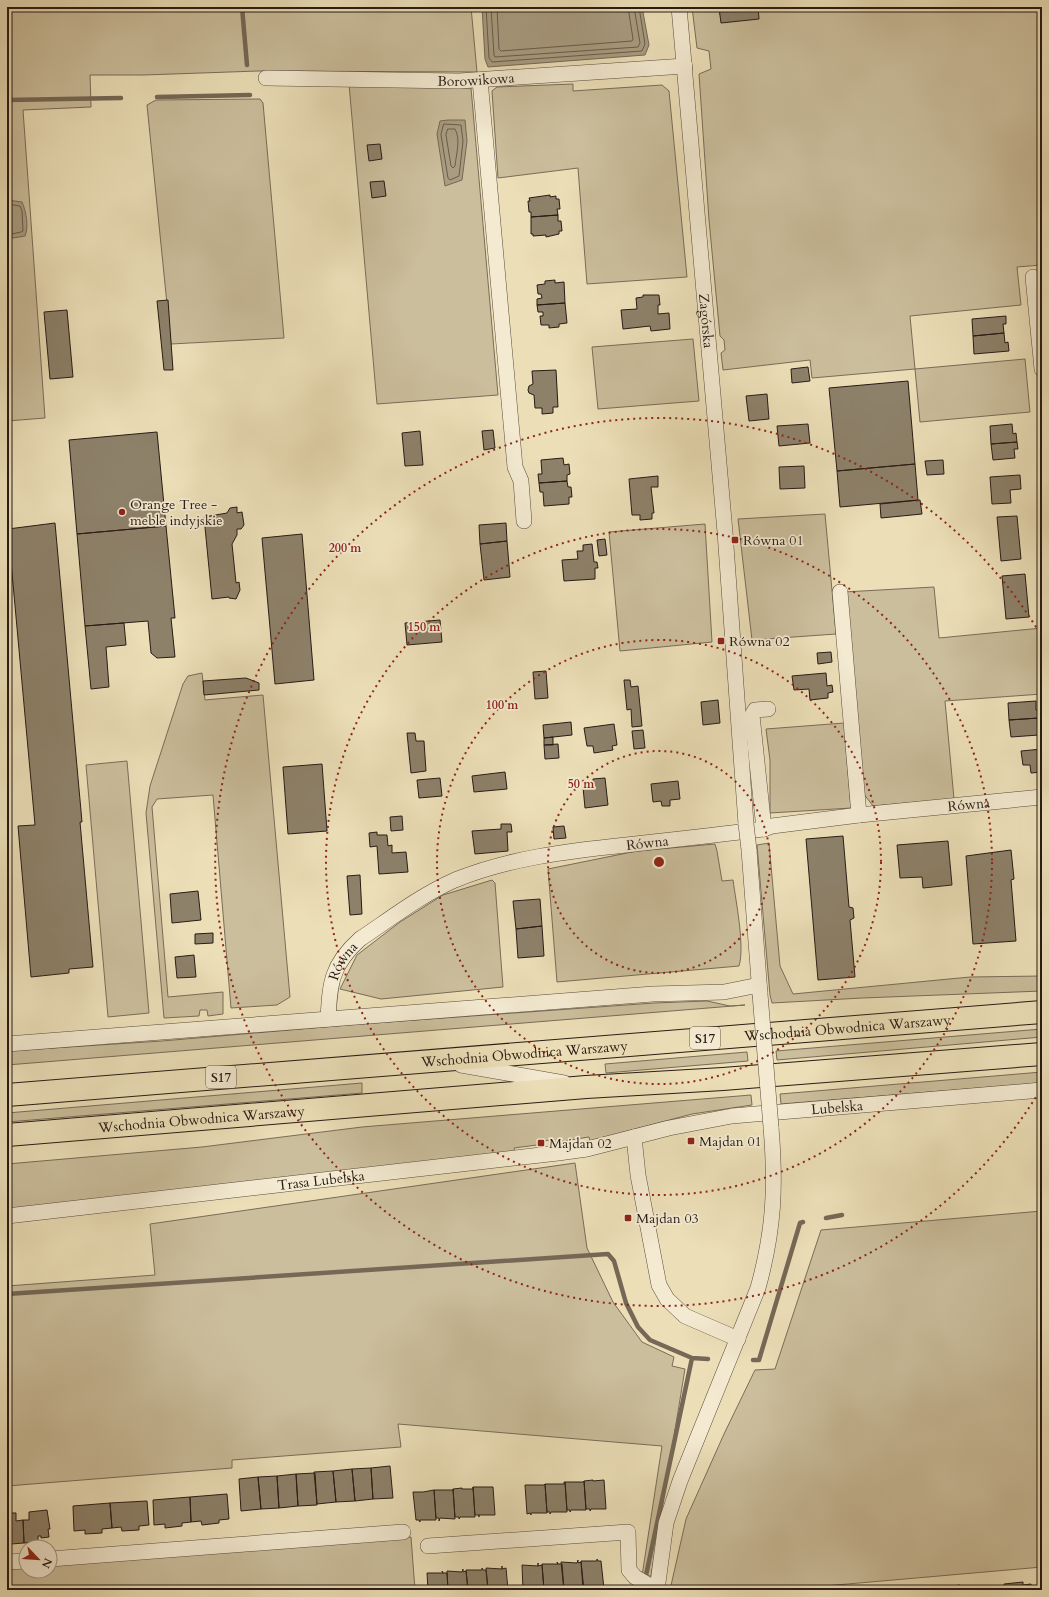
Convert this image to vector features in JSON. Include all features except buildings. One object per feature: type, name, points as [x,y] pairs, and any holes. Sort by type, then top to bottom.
[{"type":"highway","name":"Wschodnia Obwodnica Warszawy","points":[[7,1095],[1042,1012]]},
{"type":"highway","name":"Wschodnia Obwodnica Warszawy","points":[[7,1135],[586,1087],[722,1080],[1042,1054]]},
{"type":"street","name":"Zagórska","points":[[657,1590],[666,1523],[680,1481],[758,1288],[766,1260],[774,1205],[771,1127],[732,636],[679,7]]},
{"type":"street","name":"Borowikowa","points":[[266,78],[459,81],[685,66]]},
{"type":"street","points":[[480,80],[515,467],[521,481],[524,522]]},
{"type":"street","points":[[1033,277],[1042,369]]},
{"type":"street","points":[[840,592],[858,815]]},
{"type":"street","points":[[764,829],[752,715],[755,710],[768,709]]},
{"type":"street","name":"Równa","points":[[328,1019],[332,980],[342,958],[350,948],[410,906],[454,881],[483,871],[528,858],[556,854],[764,829],[772,826],[858,815],[1042,797]]},
{"type":"street","points":[[7,1044],[653,994],[760,990]]},
{"type":"street","points":[[435,1060],[586,1087]]},
{"type":"street","name":"Lubelska","points":[[634,1137],[700,1122],[748,1114],[1042,1090]]},
{"type":"street","points":[[634,1137],[638,1175],[659,1285],[668,1299],[685,1316],[738,1339]]},
{"type":"street","name":"Trasa Lubelska","points":[[7,1216],[558,1153],[587,1149],[634,1137]]},
{"type":"street","points":[[58,1558],[403,1532]]},
{"type":"street","points":[[428,1546],[628,1532],[629,1570],[635,1577],[657,1590]]},
{"type":"street","points":[[7,1562],[18,1561]]},
{"type":"shaded area","points":[[7,7],[471,7],[477,72],[258,71],[144,75],[90,75],[91,107],[23,110],[45,418],[7,421]]},
{"type":"shaded area","points":[[692,7],[1042,7],[1042,265],[1017,267],[1021,305],[910,316],[915,369],[812,378],[810,360],[723,370],[721,353],[725,350],[724,340],[720,336],[709,220],[699,74],[711,69],[709,51],[697,48]]},
{"type":"shaded area","points":[[349,84],[471,88],[498,395],[377,404]]},
{"type":"shaded area","points":[[573,84],[573,91],[662,85],[669,91],[687,277],[587,284],[578,168],[498,178],[492,91],[497,87]]},
{"type":"shaded area","points":[[260,99],[263,103],[284,338],[171,344],[147,105],[156,100]]},
{"type":"shaded area","points":[[693,339],[699,401],[598,409],[592,347]]},
{"type":"shaded area","points":[[1025,359],[1030,412],[920,422],[915,369]]},
{"type":"shaded area","points":[[825,514],[836,634],[752,640],[738,519]]},
{"type":"shaded area","points":[[705,524],[712,642],[620,651],[609,532]]},
{"type":"shaded area","points":[[934,587],[939,638],[1042,628],[1042,694],[945,701],[954,799],[873,806],[863,793],[844,592]]},
{"type":"shaded area","points":[[202,673],[205,700],[263,695],[290,997],[277,1005],[231,1008],[213,795],[157,799],[152,807],[168,997],[223,992],[223,1014],[208,1016],[207,1010],[200,1010],[199,1016],[164,1018],[146,813],[150,786],[183,684],[188,676]]},
{"type":"shaded area","points":[[844,723],[851,808],[770,813],[770,760],[766,729]]},
{"type":"shaded area","points":[[127,761],[149,1013],[108,1017],[86,765]]},
{"type":"shaded area","points":[[769,843],[780,966],[793,994],[970,977],[1042,976],[1042,991],[772,1003],[770,995],[757,845]]},
{"type":"shaded area","points":[[715,844],[722,881],[733,880],[741,936],[741,958],[739,966],[557,982],[548,869],[637,851]]},
{"type":"shaded area","points":[[492,880],[495,883],[503,987],[381,999],[340,989],[357,955],[400,922],[443,895]]},
{"type":"shaded area","points":[[707,1001],[730,1006],[745,1005],[7,1065],[7,1051],[162,1041],[360,1024],[654,1003]]},
{"type":"shaded area","points":[[1042,1029],[1042,1037],[777,1060],[776,1051]]},
{"type":"shaded area","points":[[747,1052],[748,1061],[606,1073],[605,1064]]},
{"type":"shaded area","points":[[1042,1072],[1042,1083],[781,1104],[780,1094]]},
{"type":"shaded area","points":[[362,1083],[362,1093],[7,1122],[7,1113]]},
{"type":"shaded area","points":[[751,1095],[752,1105],[692,1114],[590,1141],[589,1137],[551,1143],[550,1140],[537,1142],[537,1145],[514,1148],[515,1152],[7,1209],[7,1164],[202,1147],[362,1127]]},
{"type":"shaded area","points":[[575,1163],[587,1248],[613,1302],[642,1342],[674,1357],[672,1366],[685,1369],[651,1576],[642,1576],[662,1446],[398,1424],[401,1447],[232,1460],[232,1468],[7,1486],[7,1286],[155,1275],[150,1224]]},
{"type":"shaded area","points":[[1042,1211],[1042,1567],[779,1590],[670,1590],[686,1519],[724,1434],[755,1370],[775,1369],[821,1230]]},
{"type":"shaded area","points":[[411,1537],[415,1590],[7,1590],[7,1569],[18,1568],[18,1579],[58,1579],[58,1565]]},
{"type":"water","points":[[482,7],[642,7],[649,45],[645,55],[488,67],[485,59]]},
{"type":"water","points":[[465,120],[467,141],[462,180],[445,186],[437,134],[440,121]]},
{"type":"water","points":[[7,200],[22,202],[25,210],[27,228],[25,236],[7,239]]},
{"type":"waterway","points":[[242,7],[247,65]]},
{"type":"waterway","points":[[157,97],[250,95]]},
{"type":"waterway","points":[[7,100],[121,98]]},
{"type":"waterway","points":[[826,1218],[842,1215]]},
{"type":"waterway","points":[[753,1360],[759,1360],[800,1223],[803,1222]]},
{"type":"waterway","points":[[7,1294],[608,1254],[614,1261],[626,1303],[638,1327],[650,1340],[692,1358]]},
{"type":"waterway","points":[[645,1580],[692,1358],[708,1359]]},
{"type":"place","name":"Orange Tree - meble indyjskie","points":[[122,512]]},
{"type":"place","name":"Równa 01","points":[[735,540]]},
{"type":"place","name":"Równa 02","points":[[721,641]]},
{"type":"place","name":"Majdan 01","points":[[691,1141]]},
{"type":"place","name":"Majdan 02","points":[[541,1143]]},
{"type":"place","name":"Majdan 03","points":[[628,1218]]}]
